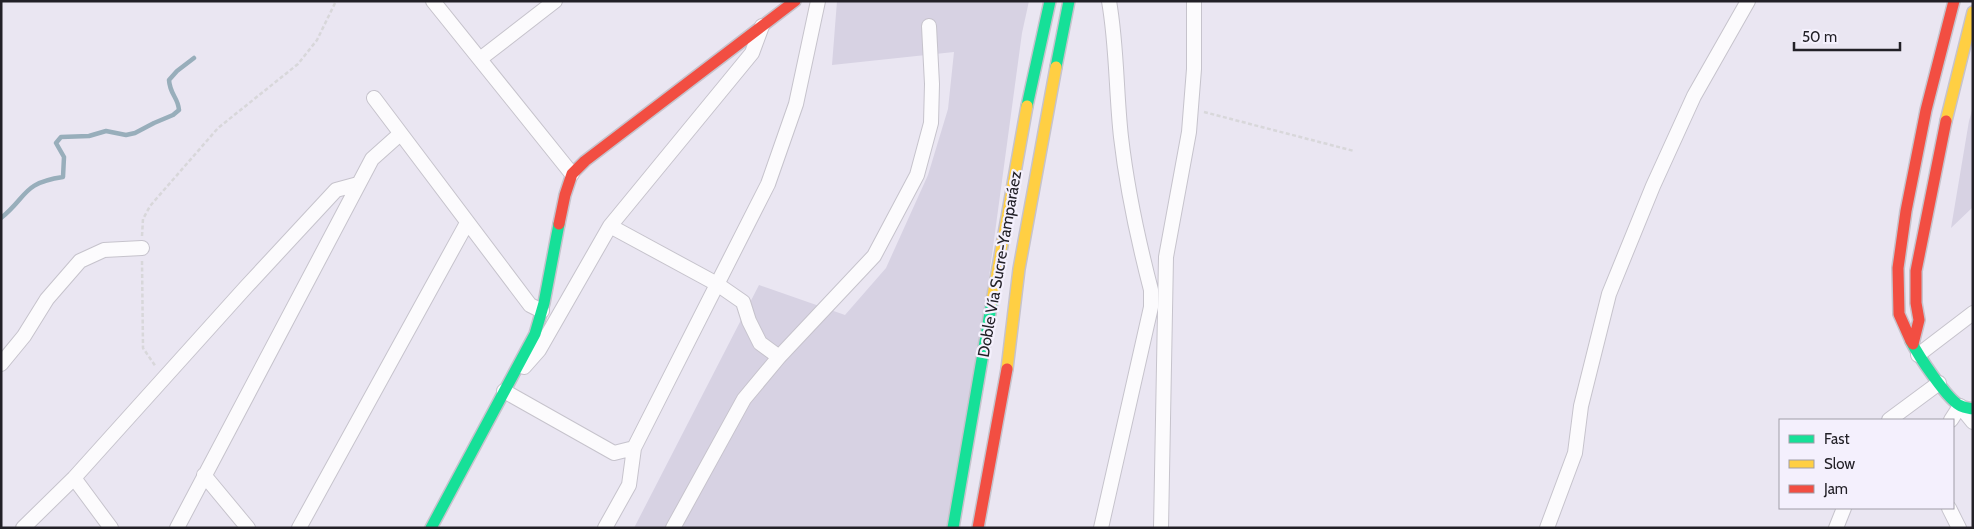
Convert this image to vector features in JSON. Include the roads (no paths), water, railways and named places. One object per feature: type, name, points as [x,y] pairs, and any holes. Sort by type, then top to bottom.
[{"type":"main road","points":[[431,528],[535,334],[542,311],[564,195],[572,174],[585,160],[795,1]]},
{"type":"main road","name":"Doble Vía Sucre-Yamparáez","points":[[952,528],[972,434],[990,312],[1023,123],[1050,1]]},
{"type":"main road","name":"Doble Vía Sucre-Yamparáez","points":[[978,528],[1005,388],[1019,269],[1069,1]]},
{"type":"main road","points":[[1954,1],[1926,110],[1906,211],[1898,268],[1899,314],[1916,350],[1939,382],[1966,407]]},
{"type":"main road","points":[[1916,350],[1919,320],[1916,303],[1916,270],[1946,120],[1973,12]]},
{"type":"street","points":[[432,1],[572,174]]},
{"type":"street","points":[[480,59],[555,1]]},
{"type":"street","points":[[605,528],[629,485],[634,448],[768,184],[796,104],[818,1]]},
{"type":"street","points":[[1101,528],[1151,307],[1151,290],[1126,179],[1113,23],[1109,1]]},
{"type":"street","points":[[1161,528],[1166,257],[1189,132],[1194,69],[1194,1]]},
{"type":"street","points":[[1547,528],[1575,453],[1581,406],[1609,294],[1653,186],[1694,96],[1748,1]]},
{"type":"street","points":[[634,448],[614,453],[507,386],[539,350],[610,226],[752,52],[762,26]]},
{"type":"street","points":[[673,528],[744,399],[779,357],[874,256],[917,175],[931,122],[932,84],[929,26]]},
{"type":"street","points":[[374,98],[530,305],[542,311]]},
{"type":"street","points":[[177,528],[372,159],[400,134]]},
{"type":"street","points":[[23,528],[74,478],[246,286],[336,190],[358,184]]},
{"type":"street","points":[[299,528],[468,223]]},
{"type":"street","points":[[610,226],[717,284],[743,302],[749,321],[760,343],[779,357]]},
{"type":"street","points":[[1,364],[24,336],[47,299],[80,261],[104,250],[142,248]]},
{"type":"street","points":[[1151,290],[1166,295]]},
{"type":"street","points":[[1916,350],[1973,313]]},
{"type":"street","points":[[1891,419],[1939,382]]},
{"type":"street","points":[[1952,419],[1966,407],[1973,422]]},
{"type":"street","points":[[204,475],[248,528]]},
{"type":"street","points":[[74,478],[111,528]]},
{"type":"street","points":[[1836,528],[1844,509]]},
{"type":"street","points":[[1950,509],[1959,528]]},
{"type":"waterway","points":[[1,218],[32,187],[63,177],[64,157],[56,143],[61,137],[89,136],[106,131],[126,135],[135,133],[173,115],[179,110],[169,80],[194,58]]}]
